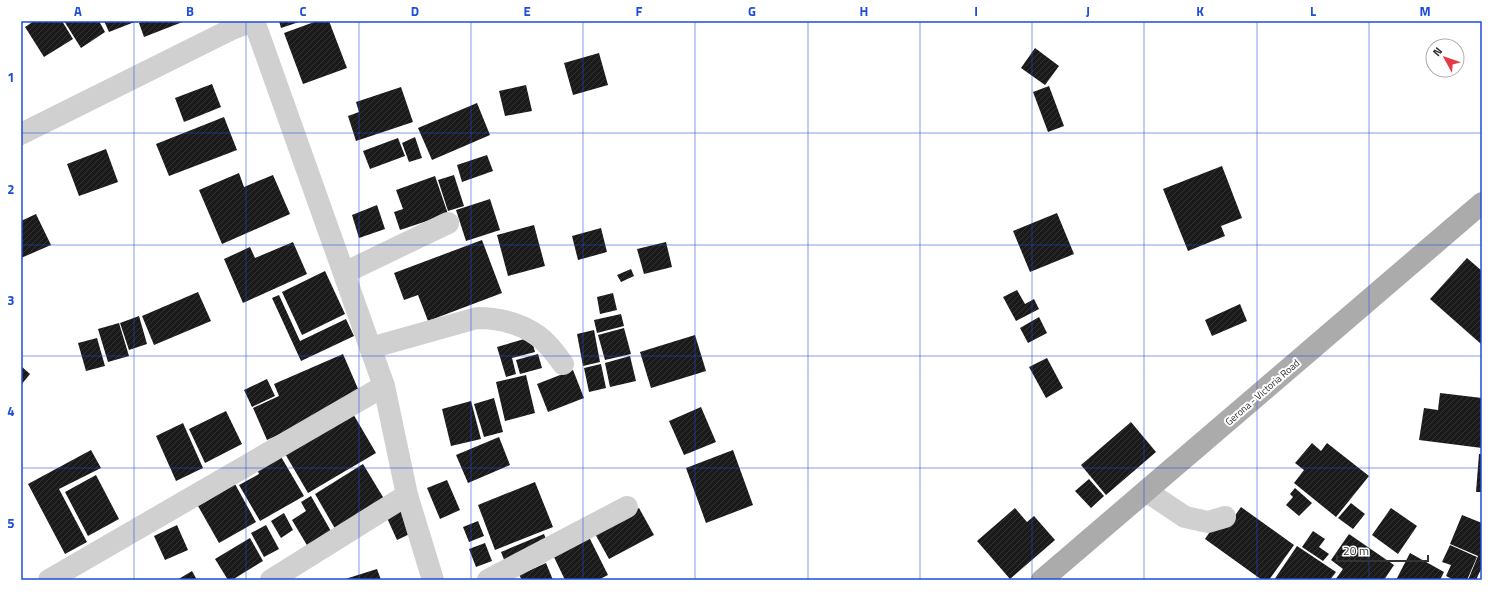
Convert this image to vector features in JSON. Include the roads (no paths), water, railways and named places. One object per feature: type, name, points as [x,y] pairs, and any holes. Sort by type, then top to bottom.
[{"type":"main road","name":"Gerona - Victoria Road","points":[[1042,580],[1482,203]]},
{"type":"street","points":[[21,134],[232,29],[253,21],[384,386],[407,495],[433,580]]},
{"type":"street","points":[[344,274],[448,224]]},
{"type":"street","points":[[370,348],[477,318],[492,318],[514,323],[539,336],[563,364]]},
{"type":"street","points":[[49,580],[384,386]]},
{"type":"street","points":[[1146,491],[1186,517],[1208,522],[1225,517]]},
{"type":"street","points":[[271,580],[407,495]]},
{"type":"street","points":[[488,580],[627,507]]}]
